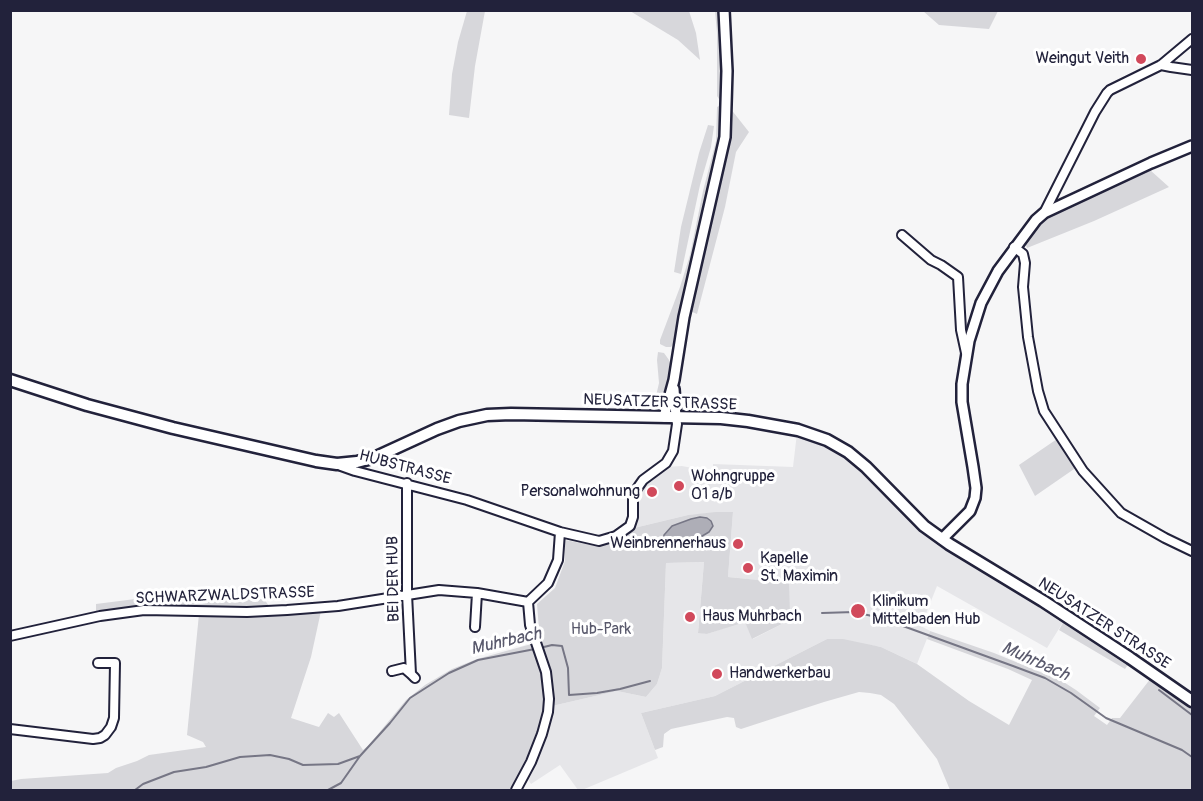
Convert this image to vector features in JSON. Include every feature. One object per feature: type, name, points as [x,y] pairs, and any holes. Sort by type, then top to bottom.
[{"type":"main road","name":"HUBSTRASSE","points":[[10,380],[87,405],[173,428],[336,464]]},
{"type":"main road","name":"NEUSATZER STRASSE","points":[[336,464],[376,458],[437,429],[487,415],[721,418],[798,430],[827,440],[848,452],[921,523],[942,539],[1072,620],[1192,701]]},
{"type":"street","name":"HUBSTRASSE","points":[[664,417],[674,380],[692,279],[724,137],[727,71],[724,10]]},
{"type":"street","points":[[1044,213],[1095,112],[1110,90],[1161,65],[1192,39]]},
{"type":"street","points":[[1161,65],[1192,70]]},
{"type":"street","points":[[942,539],[970,512],[975,498],[976,488],[962,402],[966,353],[981,303],[989,286],[1014,247],[1044,213],[1145,165],[1192,146]]},
{"type":"street","points":[[902,235],[931,260],[958,277],[961,330],[966,353]]},
{"type":"street","points":[[1014,247],[1023,254],[1025,263],[1023,287],[1028,337],[1044,411],[1083,471],[1121,513],[1192,552]]},
{"type":"street","points":[[961,330],[972,331]]},
{"type":"street","name":"HUBSTRASSE","points":[[336,464],[467,500],[560,532],[599,540],[616,536],[630,526],[636,490],[643,480],[666,463],[673,451],[677,433],[674,380]]},
{"type":"street","name":"BEI DER HUB","points":[[392,671],[404,669],[413,676],[407,594],[407,483]]},
{"type":"street","points":[[516,790],[531,762],[542,734],[549,699],[542,655],[530,625],[528,602],[548,583],[558,560],[560,532]]},
{"type":"street","name":"SCHWARZWALDSTRASSE","points":[[10,636],[100,616],[144,610],[247,612],[287,610],[338,606],[439,590],[477,593],[528,602]]},
{"type":"street","points":[[475,627],[477,593]]},
{"type":"street","points":[[10,729],[93,739],[105,735],[114,718],[115,663],[98,663]]},
{"type":"shaded area","name":"Klinikum Mittelbaden Hub","points":[[797,433],[837,450],[864,469],[919,527],[1065,619],[1047,648],[937,586],[921,626],[930,631],[917,664],[881,647],[827,639],[715,696],[641,713],[658,758],[582,790],[578,790],[560,765],[531,784],[526,776],[552,706],[617,691],[646,697],[657,684],[662,668],[666,563],[704,562],[698,632],[707,634],[745,621],[753,639],[786,622],[789,616],[788,583],[728,577],[733,512],[688,515],[634,528],[636,495],[641,484],[665,467],[682,466],[713,472],[713,464],[793,467]]},
{"type":"shaded area","points":[[700,517],[711,521],[713,526],[709,532],[682,548],[675,550],[664,546],[664,535],[672,526]]},
{"type":"green space","points":[[467,11],[485,11],[469,118],[449,115],[452,74]]},
{"type":"green space","points":[[630,11],[689,11],[696,33],[700,60],[678,40]]},
{"type":"green space","points":[[715,11],[719,11],[721,22],[722,99],[717,96]]},
{"type":"green space","points":[[923,11],[998,11],[989,29],[939,25]]},
{"type":"green space","points":[[717,107],[723,109],[718,151],[675,342],[671,347],[666,347],[660,344],[660,340],[690,255],[716,141]]},
{"type":"green space","points":[[730,108],[749,132],[736,152],[725,207],[697,314],[690,311],[722,178]]},
{"type":"green space","points":[[708,125],[714,126],[711,147],[700,185],[681,274],[674,272],[681,227]]},
{"type":"green space","points":[[1150,170],[1169,187],[1027,248],[1024,241],[1039,223],[1049,216]]},
{"type":"green space","points":[[658,352],[664,353],[670,363],[661,407],[656,411],[659,383]]},
{"type":"green space","points":[[1057,439],[1077,467],[1035,496],[1019,465]]},
{"type":"green space","name":"Hub-Park","points":[[733,512],[728,577],[789,583],[790,615],[786,622],[752,639],[745,622],[707,634],[698,633],[704,562],[666,563],[662,668],[657,684],[646,697],[617,691],[552,706],[550,674],[540,642],[537,604],[555,588],[565,561],[565,540],[596,546],[618,540],[634,528],[688,515]]},
{"type":"green space","points":[[143,598],[264,599],[269,606],[164,606],[96,612],[96,604]]},
{"type":"green space","points":[[321,611],[311,657],[291,718],[319,727],[328,713],[334,717],[339,713],[363,750],[406,700],[425,685],[452,669],[477,659],[535,643],[542,665],[546,708],[527,764],[511,790],[11,790],[11,781],[108,773],[149,755],[206,747],[203,742],[187,735],[199,614],[269,615]]},
{"type":"green space","points":[[1065,619],[1129,663],[1125,669],[1059,630]]},
{"type":"green space","points":[[930,631],[994,653],[1062,681],[1100,708],[1094,716],[1107,725],[1112,718],[1120,718],[1151,678],[1192,707],[1192,790],[950,790],[937,759],[894,704],[881,695],[870,693],[859,692],[741,729],[736,727],[734,718],[727,717],[671,729],[664,734],[663,747],[655,750],[641,713],[715,696],[827,639],[843,639],[881,647],[917,664],[969,701],[1009,725],[1032,680],[927,639]]},
{"type":"waterway","name":"Muhrbach","points":[[822,613],[854,612],[881,618],[1045,678],[1106,718],[1182,750],[1192,757]]},
{"type":"waterway","name":"Muhrbach","points":[[540,648],[552,645],[562,646],[568,668],[569,695],[597,693],[650,681]]},
{"type":"waterway","name":"Muhrbach","points":[[135,790],[143,784],[174,772],[206,767],[240,757],[270,755],[303,765],[338,764],[360,756],[410,698],[449,673],[478,660],[535,649]]},
{"type":"waterway","points":[[1159,690],[1192,715]]},
{"type":"waterway","name":"Muhrbach","points":[[328,790],[341,783],[360,756]]},
{"type":"place","name":"Weingut Veith","points":[[1141,59]]},
{"type":"place","name":"Wohngruppe 01 a/b","points":[[679,486]]},
{"type":"place","name":"Personalwohnung","points":[[652,492]]},
{"type":"place","name":"Weinbrennerhaus","points":[[738,544]]},
{"type":"place","name":"Kapelle St. Maximin","points":[[748,568]]},
{"type":"place","name":"Klinikum Mittelbaden Hub","points":[[858,611]]},
{"type":"place","name":"Haus Muhrbach","points":[[690,617]]},
{"type":"place","name":"Handwerkerbau","points":[[717,674]]}]
